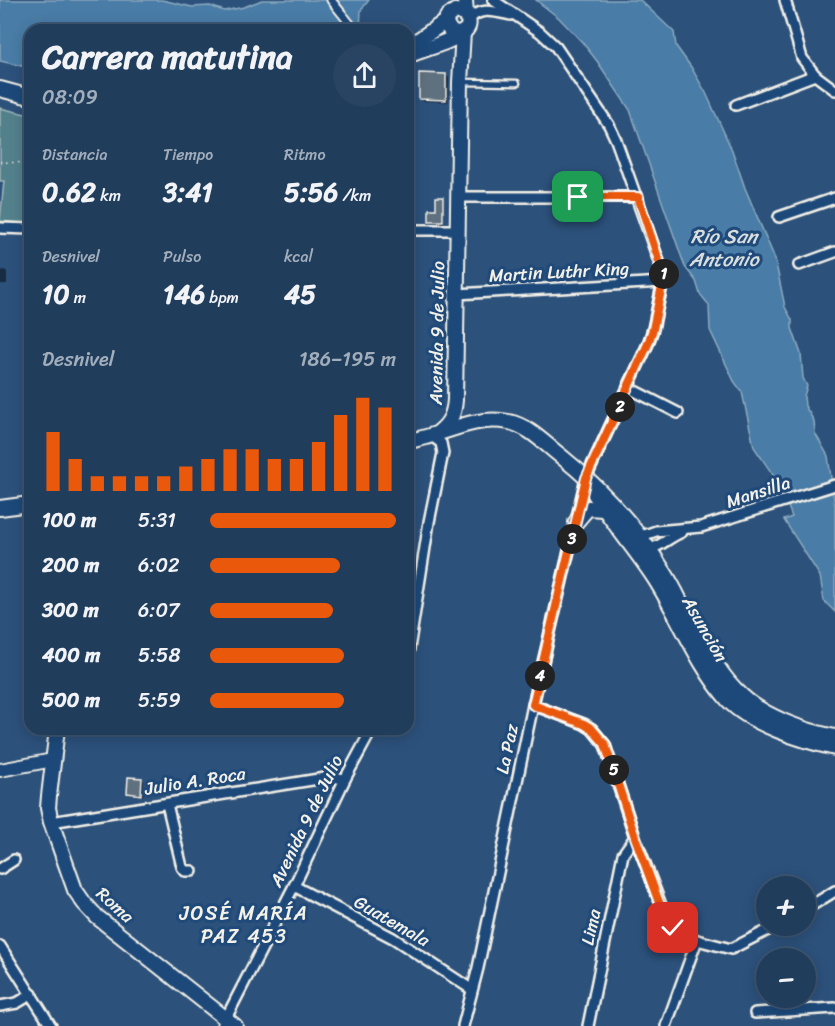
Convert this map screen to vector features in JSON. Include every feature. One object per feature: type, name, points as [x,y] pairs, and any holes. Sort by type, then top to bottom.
[{"type":"main road","points":[[414,43],[460,14]]},
{"type":"main road","points":[[414,51],[460,14]]},
{"type":"main road","name":"Avenida 9 de Julio","points":[[433,437],[450,422],[454,413],[455,400],[460,14]]},
{"type":"main road","points":[[0,89],[24,95]]},
{"type":"main road","points":[[455,400],[462,413],[476,421]]},
{"type":"main road","name":"Asunción","points":[[414,440],[433,437],[461,424],[476,421],[499,421],[519,426],[529,432],[572,465],[612,502],[640,545],[670,582],[706,648],[724,676],[741,696],[797,728],[835,737]]},
{"type":"main road","name":"Asunción","points":[[586,478],[603,509],[640,545],[696,652],[728,700],[743,712],[777,729],[810,743],[835,748]]},
{"type":"main road","points":[[0,508],[24,505]]},
{"type":"main road","points":[[576,522],[588,508],[603,509]]},
{"type":"main road","name":"Roma","points":[[56,735],[48,808],[70,878],[84,903],[97,917],[228,1024]]},
{"type":"street","points":[[331,0],[350,24]]},
{"type":"street","points":[[493,0],[548,39],[568,63],[609,125],[638,197],[662,267],[663,282]]},
{"type":"street","points":[[785,0],[802,58],[815,75],[835,90]]},
{"type":"street","points":[[460,14],[472,15],[485,11],[516,15]]},
{"type":"street","points":[[736,105],[815,75]]},
{"type":"street","points":[[457,197],[638,197]]},
{"type":"street","points":[[779,217],[835,198]]},
{"type":"street","points":[[0,228],[24,229]]},
{"type":"street","points":[[414,230],[457,230]]},
{"type":"street","points":[[800,265],[835,252]]},
{"type":"street","name":"Martin Luthr King","points":[[457,294],[663,282]]},
{"type":"street","name":"La Paz","points":[[463,1026],[480,957],[533,705],[586,478],[629,388],[653,329],[663,282]]},
{"type":"street","points":[[629,388],[678,413]]},
{"type":"street","points":[[414,593],[443,453],[441,443],[433,437]]},
{"type":"street","name":"Mansilla","points":[[640,545],[835,485]]},
{"type":"street","name":"Mansilla","points":[[640,545],[656,531],[690,529]]},
{"type":"street","points":[[533,705],[584,724],[592,729],[605,744],[635,837],[668,923],[697,940],[731,950],[757,936]]},
{"type":"street","name":"Avenida 9 de Julio","points":[[228,1024],[345,779],[369,735]]},
{"type":"street","points":[[0,770],[53,760]]},
{"type":"street","name":"Julio A. Roca","points":[[51,822],[331,777],[345,779]]},
{"type":"street","points":[[167,804],[182,867],[185,871],[192,871]]},
{"type":"street","name":"Lima","points":[[588,1026],[623,854],[635,837]]},
{"type":"street","points":[[0,869],[14,860]]},
{"type":"street","name":"Guatemala","points":[[294,886],[393,938],[471,989]]},
{"type":"street","points":[[816,903],[835,891]]},
{"type":"street","points":[[823,899],[835,898]]},
{"type":"street","points":[[666,1026],[697,940]]},
{"type":"street","points":[[0,946],[51,1026]]},
{"type":"street","points":[[0,1006],[17,1003],[32,994]]},
{"type":"street","points":[[755,1013],[835,1008]]},
{"type":"lane","points":[[460,82],[517,83]]},
{"type":"path","points":[[0,162],[24,163]]},
{"type":"green space","points":[[0,108],[24,114],[24,223],[0,221],[4,181],[0,181]]},
{"type":"water","points":[[0,0],[162,0],[192,7],[210,6],[224,11],[262,0],[369,0],[361,10],[360,24],[24,24],[24,67],[0,61]]},
{"type":"water","name":"Río San Antonio","points":[[536,0],[640,0],[674,32],[676,46],[706,93],[732,150],[745,188],[775,259],[785,307],[792,320],[792,328],[801,354],[803,378],[807,386],[804,396],[805,406],[814,421],[815,433],[828,456],[835,507],[835,612],[824,601],[820,576],[784,520],[792,517],[780,485],[754,447],[742,392],[734,381],[710,330],[709,305],[700,294],[696,281],[685,267],[630,110],[583,43],[559,18]]},
{"type":"building","points":[[419,73],[446,74],[446,100],[419,99]]},
{"type":"building","points":[[436,197],[443,197],[443,221],[429,221],[429,209],[436,209]]},
{"type":"building","points":[[128,777],[142,778],[141,795],[127,793]]},
{"type":"district","name":"JOSÉ MARÍA PAZ 453","points":[[244,924]]},
{"type":"route","points":[[578,197],[638,197],[664,276],[648,344],[586,478],[533,705],[584,724],[592,729],[605,744],[664,916],[673,928]]}]
